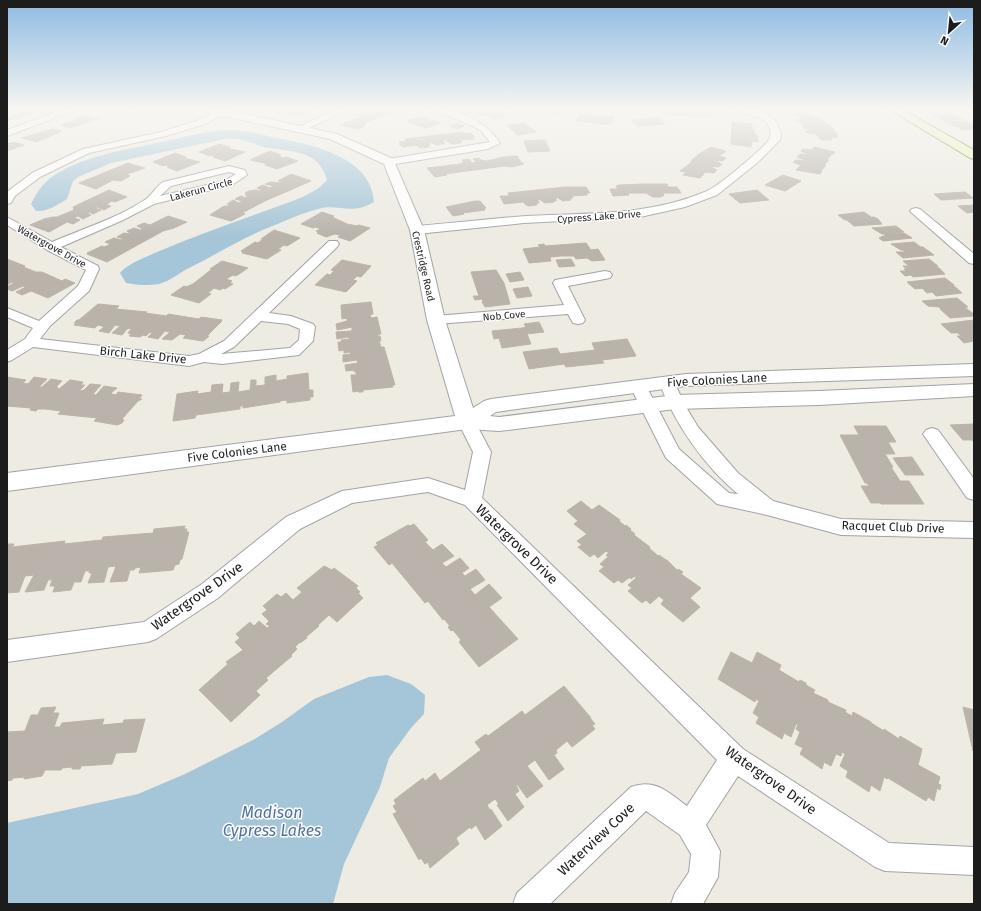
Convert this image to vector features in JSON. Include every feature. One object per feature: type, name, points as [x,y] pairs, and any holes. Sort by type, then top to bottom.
[{"type":"street","points":[[7,201],[11,194],[36,175],[88,151]]},
{"type":"street","points":[[366,151],[389,162],[460,151]]},
{"type":"street","name":"Cypress Lake Drive","points":[[417,230],[524,220],[640,214],[688,202],[713,193],[753,162],[764,151]]},
{"type":"street","name":"Crestridge Road","points":[[389,162],[417,230],[436,320],[467,422]]},
{"type":"street","name":"Lakerun Circle","points":[[50,247],[116,219],[150,202],[228,183],[242,175],[241,172],[229,169],[167,184],[161,188],[150,202]]},
{"type":"street","points":[[916,211],[974,260]]},
{"type":"street","name":"Watergrove Drive","points":[[7,220],[50,247],[94,269],[84,288],[42,326],[30,342],[7,357]]},
{"type":"street","name":"Birch Lake Drive","points":[[30,342],[189,361],[204,357],[228,344],[332,244]]},
{"type":"street","name":"Nob Cove","points":[[436,320],[575,315],[560,283],[605,275]]},
{"type":"street","points":[[7,312],[42,326]]},
{"type":"street","points":[[204,357],[222,359],[294,352],[306,341],[308,327],[291,320],[257,316]]},
{"type":"street","name":"Five Colonies Lane","points":[[467,422],[491,406],[686,380],[974,370]]},
{"type":"street","name":"Racquet Club Drive","points":[[667,382],[675,402],[692,431],[731,478],[767,507]]},
{"type":"street","name":"Racquet Club Drive","points":[[638,386],[672,453],[724,499],[767,507],[841,527],[974,530]]},
{"type":"street","name":"Five Colonies Lane","points":[[7,482],[467,422],[499,424],[647,404],[819,398],[974,390]]},
{"type":"street","points":[[467,422],[482,452],[472,500]]},
{"type":"street","points":[[932,434],[974,493]]},
{"type":"street","name":"Watergrove Drive","points":[[7,651],[148,632],[210,590],[293,523],[349,496],[428,485],[472,500],[734,758],[885,857],[974,861]]},
{"type":"street","points":[[690,825],[734,758]]},
{"type":"street","name":"Waterview Cove","points":[[528,904],[641,798],[653,798],[690,825],[706,851],[703,877],[686,904]]},
{"type":"water","points":[[119,151],[170,151],[111,163],[78,177],[73,181],[67,199],[56,206],[36,211],[31,204],[44,184],[61,171],[88,159]]},
{"type":"water","points":[[285,151],[326,151],[337,155],[363,174],[371,187],[374,202],[358,208],[351,209],[332,207],[300,215],[260,231],[187,269],[168,281],[159,284],[138,285],[126,283],[120,273],[124,269],[142,259],[202,234],[305,196],[323,185],[327,180],[317,162],[306,155]]},
{"type":"water","name":"Madison Cypress Lakes","points":[[387,675],[411,684],[425,695],[424,714],[411,728],[389,758],[380,787],[344,864],[333,904],[7,904],[7,823],[138,794],[185,774],[253,740],[282,722],[314,699],[369,677]]},
{"type":"building","points":[[203,151],[238,151],[245,152],[225,161],[213,157],[215,156],[210,156],[199,152]]},
{"type":"building","points":[[270,151],[281,155],[279,156],[283,158],[286,157],[298,161],[277,169],[265,165],[268,164],[250,160]]},
{"type":"building","points":[[527,151],[550,151],[528,152]]},
{"type":"building","points":[[705,151],[726,151],[719,156],[726,158],[723,161],[713,160],[720,163],[719,164],[722,164],[719,167],[709,166],[717,170],[714,173],[704,172],[700,178],[683,175],[686,172],[680,171],[692,162],[691,161]]},
{"type":"building","points":[[801,151],[829,151],[835,152],[827,159],[829,160],[824,165],[826,165],[820,174],[796,170],[802,166],[793,162],[796,160],[807,161],[797,157],[800,154],[810,155]]},
{"type":"building","points":[[175,153],[186,157],[182,158],[200,162],[177,171],[167,167],[170,166],[163,166],[153,162]]},
{"type":"building","points":[[517,156],[524,164],[512,167],[505,166],[452,173],[435,177],[427,168],[460,164],[464,162],[462,160],[469,159],[472,163],[476,162],[473,159],[479,158],[487,161],[503,157]]},
{"type":"building","points":[[128,163],[145,168],[125,175],[130,176],[121,181],[113,180],[96,189],[79,183]]},
{"type":"building","points":[[291,174],[311,181],[265,201],[242,213],[245,214],[231,221],[210,215],[224,206],[229,206],[230,205],[227,204],[233,200],[239,203],[242,201],[235,199],[241,196],[245,198],[248,196],[245,195],[247,194],[245,193],[256,190],[261,191],[262,190],[257,188],[263,185],[270,188],[273,186],[265,184],[271,182],[278,183],[281,181],[278,181]]},
{"type":"building","points":[[783,175],[801,181],[785,191],[765,185]]},
{"type":"building","points":[[667,184],[668,187],[677,187],[681,193],[663,193],[664,196],[661,197],[653,197],[646,193],[628,193],[629,195],[613,196],[610,189],[618,189],[616,186],[619,185]]},
{"type":"building","points":[[565,187],[586,187],[590,193],[587,193],[587,195],[572,196],[573,198],[570,198],[571,200],[563,201],[556,197],[556,201],[545,203],[539,199],[539,203],[536,203],[537,205],[528,206],[523,202],[504,204],[500,196],[509,196],[508,193]]},
{"type":"building","points":[[109,190],[127,197],[108,203],[107,205],[111,206],[104,210],[97,207],[94,208],[101,210],[93,214],[89,212],[88,214],[91,215],[83,219],[78,216],[74,218],[80,220],[73,224],[67,222],[49,232],[30,225],[74,210],[73,207]]},
{"type":"building","points":[[757,190],[769,200],[740,203],[729,194]]},
{"type":"building","points":[[965,192],[973,198],[941,200],[934,194]]},
{"type":"building","points":[[480,201],[486,208],[484,209],[485,210],[453,216],[446,207]]},
{"type":"building","points":[[974,205],[974,212],[967,213],[958,206]]},
{"type":"building","points":[[322,212],[334,216],[332,217],[347,224],[370,228],[350,241],[338,237],[340,235],[335,234],[326,237],[317,233],[319,232],[316,231],[321,229],[301,224]]},
{"type":"building","points":[[864,212],[871,217],[845,220],[838,215]]},
{"type":"building","points":[[168,216],[187,222],[163,231],[107,262],[87,254],[102,246],[104,247],[109,245],[110,244],[105,242],[114,238],[121,240],[124,239],[117,237],[124,233],[131,234],[127,231],[134,228],[140,230],[143,229],[137,226],[144,223],[150,225]]},
{"type":"building","points":[[874,217],[882,224],[854,226],[847,220]]},
{"type":"building","points":[[896,226],[904,232],[882,234],[872,228]]},
{"type":"building","points":[[274,230],[300,238],[287,246],[284,245],[278,249],[281,250],[267,259],[242,253],[244,252],[241,251],[255,242],[258,243],[263,239],[261,239]]},
{"type":"building","points":[[904,233],[912,238],[883,241],[879,238],[886,235],[884,234]]},
{"type":"building","points":[[914,242],[922,248],[901,250],[891,244]]},
{"type":"building","points":[[586,243],[591,250],[598,249],[605,260],[592,261],[587,258],[576,259],[574,256],[561,256],[550,257],[551,261],[529,263],[523,249],[540,247],[538,245],[544,244],[545,246]]},
{"type":"building","points":[[920,247],[923,247],[934,255],[903,258],[896,252],[905,252],[903,250],[922,248]]},
{"type":"building","points":[[7,259],[36,272],[42,272],[62,281],[65,279],[75,283],[48,298],[31,291],[22,295],[16,292],[26,287],[23,286],[12,291],[7,289],[7,287],[14,283],[12,282],[7,285]]},
{"type":"building","points":[[571,259],[575,266],[559,267],[556,260]]},
{"type":"building","points":[[929,259],[938,266],[906,268],[903,266],[909,266],[903,261]]},
{"type":"building","points":[[342,260],[371,266],[361,277],[357,276],[353,280],[357,281],[346,292],[315,285],[327,274],[330,275],[334,271],[331,270]]},
{"type":"building","points":[[222,261],[248,268],[236,276],[233,275],[226,279],[232,281],[230,283],[233,284],[225,289],[223,288],[220,290],[214,288],[208,293],[211,294],[199,303],[171,295],[184,286],[186,287],[193,284]]},
{"type":"building","points":[[934,266],[939,268],[945,274],[913,277],[911,275],[905,276],[900,271],[906,271],[904,269]]},
{"type":"building","points":[[496,270],[504,283],[510,304],[485,307],[482,299],[475,300],[473,296],[479,296],[471,272]]},
{"type":"building","points":[[520,272],[524,280],[510,282],[506,274]]},
{"type":"building","points":[[945,278],[954,285],[915,289],[907,282]]},
{"type":"building","points":[[953,285],[962,293],[936,296],[932,292],[927,293],[922,288]]},
{"type":"building","points":[[528,287],[532,296],[517,298],[513,289]]},
{"type":"building","points":[[957,298],[968,307],[942,310],[939,307],[928,306],[922,301]]},
{"type":"building","points":[[371,302],[373,314],[370,315],[371,318],[377,317],[381,334],[378,334],[381,341],[379,341],[381,347],[384,347],[395,385],[392,385],[393,387],[363,390],[363,392],[353,392],[351,375],[356,375],[356,371],[346,371],[345,365],[358,363],[357,360],[343,362],[343,355],[351,354],[350,352],[344,353],[344,350],[339,351],[338,342],[342,342],[341,340],[350,339],[348,337],[337,339],[336,332],[352,331],[352,327],[337,330],[336,324],[347,321],[347,318],[342,319],[341,305]]},
{"type":"building","points":[[98,304],[119,306],[116,309],[147,312],[145,313],[167,316],[168,314],[199,319],[201,317],[222,321],[203,341],[183,338],[186,335],[180,334],[172,340],[162,339],[170,332],[165,331],[158,339],[148,337],[152,333],[150,332],[146,336],[129,336],[131,334],[128,333],[132,328],[127,329],[122,335],[112,333],[120,326],[115,325],[109,333],[99,331],[104,327],[98,325],[95,328],[74,325],[77,323],[74,323],[77,320],[79,320]]},
{"type":"building","points":[[964,307],[974,314],[974,316],[950,318],[940,309]]},
{"type":"building","points":[[974,320],[974,330],[957,333],[951,333],[941,324]]},
{"type":"building","points":[[539,322],[544,332],[527,334],[531,344],[502,348],[499,338],[494,339],[492,331],[522,328],[526,327],[524,324]]},
{"type":"building","points":[[974,330],[974,341],[964,343],[957,336],[961,336],[957,332]]},
{"type":"building","points":[[627,339],[636,356],[602,360],[604,363],[566,367],[564,364],[529,369],[523,352],[557,348],[560,354],[595,350],[592,343]]},
{"type":"building","points":[[308,373],[309,390],[313,390],[313,397],[310,397],[310,400],[287,403],[287,400],[243,408],[243,406],[240,406],[240,409],[196,415],[195,418],[173,421],[177,394],[198,391],[197,394],[211,392],[212,385],[223,384],[222,393],[230,392],[231,383],[239,382],[238,392],[250,390],[251,380],[256,380],[256,386],[265,385],[265,377],[276,375],[276,381],[287,379],[287,376]]},
{"type":"building","points":[[7,377],[26,380],[23,383],[28,384],[34,377],[47,379],[39,387],[42,387],[51,379],[62,381],[56,387],[59,389],[70,380],[83,382],[81,385],[85,385],[79,391],[84,390],[90,384],[101,385],[93,394],[96,395],[104,386],[117,388],[111,393],[112,394],[116,395],[118,392],[142,395],[139,399],[142,399],[138,401],[122,419],[124,420],[122,423],[117,425],[94,421],[97,418],[58,414],[61,411],[38,409],[36,411],[30,410],[31,408],[7,406]]},
{"type":"building","points":[[974,424],[974,442],[972,440],[963,440],[950,425]]},
{"type":"building","points":[[854,426],[886,426],[896,442],[888,442],[895,454],[885,454],[893,467],[891,467],[900,481],[909,481],[924,504],[871,503],[861,486],[869,486],[865,483],[840,435],[859,435]]},
{"type":"building","points":[[912,457],[924,475],[905,475],[893,458]]},
{"type":"building","points":[[581,501],[592,510],[599,505],[620,520],[619,521],[631,529],[630,530],[635,534],[634,535],[650,547],[649,548],[658,556],[659,555],[667,560],[677,570],[678,569],[683,572],[681,574],[701,588],[690,598],[700,607],[683,622],[661,604],[664,600],[659,596],[650,604],[646,600],[642,603],[628,591],[632,588],[628,585],[636,578],[635,576],[631,579],[630,577],[622,583],[618,580],[614,583],[599,571],[604,567],[600,564],[608,557],[606,555],[609,553],[606,551],[598,558],[594,554],[590,557],[578,547],[582,545],[577,541],[587,534],[574,524],[578,521],[567,511]]},
{"type":"building","points":[[414,524],[428,540],[425,542],[433,550],[442,544],[454,556],[442,563],[446,567],[460,558],[469,568],[462,573],[465,576],[476,569],[485,580],[470,589],[475,595],[489,584],[502,598],[489,607],[518,639],[479,667],[459,642],[461,640],[453,630],[451,631],[448,627],[450,626],[444,619],[443,620],[428,601],[425,603],[392,563],[389,565],[374,547],[378,545],[376,543],[408,525],[410,526]]},
{"type":"building","points":[[185,526],[184,529],[187,529],[186,532],[189,532],[182,559],[180,560],[179,564],[175,565],[173,570],[139,573],[141,567],[135,568],[134,570],[130,570],[127,581],[110,582],[116,566],[108,567],[104,582],[88,583],[92,573],[89,573],[90,571],[85,571],[81,582],[74,582],[71,590],[53,592],[55,586],[50,586],[54,575],[51,580],[48,580],[44,590],[25,592],[34,575],[25,576],[19,592],[7,593],[7,544],[14,544],[12,547],[65,541],[64,544],[102,540],[103,537],[153,533],[154,529]]},
{"type":"building","points":[[324,566],[332,570],[334,568],[358,586],[356,588],[360,592],[358,593],[363,598],[337,622],[329,615],[318,625],[319,626],[306,637],[307,638],[295,647],[297,649],[291,655],[292,656],[266,678],[268,680],[256,691],[260,695],[231,722],[199,690],[228,664],[226,662],[243,650],[235,642],[240,638],[236,634],[250,622],[254,626],[259,621],[267,628],[270,626],[266,624],[269,621],[262,614],[267,610],[263,606],[277,594],[281,597],[286,593],[293,600],[302,592],[297,588]]},
{"type":"building","points":[[731,652],[752,663],[757,652],[781,665],[779,670],[799,682],[800,680],[806,683],[806,685],[815,690],[813,693],[846,710],[845,712],[852,716],[853,712],[884,731],[884,729],[899,739],[900,736],[922,749],[918,765],[940,777],[938,784],[941,785],[940,790],[937,788],[934,801],[928,797],[926,801],[884,777],[880,791],[871,785],[869,792],[846,777],[848,771],[840,766],[845,754],[842,752],[841,756],[836,754],[831,766],[824,762],[822,769],[800,754],[803,748],[795,744],[800,732],[796,729],[798,725],[796,724],[791,737],[784,733],[782,739],[756,723],[759,717],[753,713],[759,701],[756,699],[755,702],[718,679]]},
{"type":"building","points":[[564,686],[591,718],[595,724],[592,725],[595,729],[572,747],[567,741],[556,750],[557,753],[554,755],[564,769],[549,780],[535,760],[527,766],[543,786],[527,798],[517,784],[516,785],[519,791],[515,794],[524,807],[508,821],[497,805],[499,804],[495,799],[487,805],[502,826],[485,840],[476,825],[471,829],[470,827],[456,838],[459,844],[430,868],[428,862],[425,864],[421,858],[419,860],[393,814],[397,812],[393,806],[396,804],[394,800],[423,778],[425,781],[435,773],[440,781],[481,750],[475,742],[486,734],[488,736],[522,711],[525,715]]},
{"type":"building","points":[[56,707],[53,713],[59,713],[54,727],[60,727],[62,723],[104,719],[102,725],[123,723],[124,720],[145,719],[136,752],[116,753],[112,764],[81,766],[80,769],[72,769],[72,767],[62,768],[61,770],[45,770],[42,776],[24,779],[25,777],[13,778],[12,780],[7,781],[7,732],[25,731],[31,715],[38,715],[41,708]]},
{"type":"building","points":[[963,707],[974,710],[974,751],[973,751]]}]
